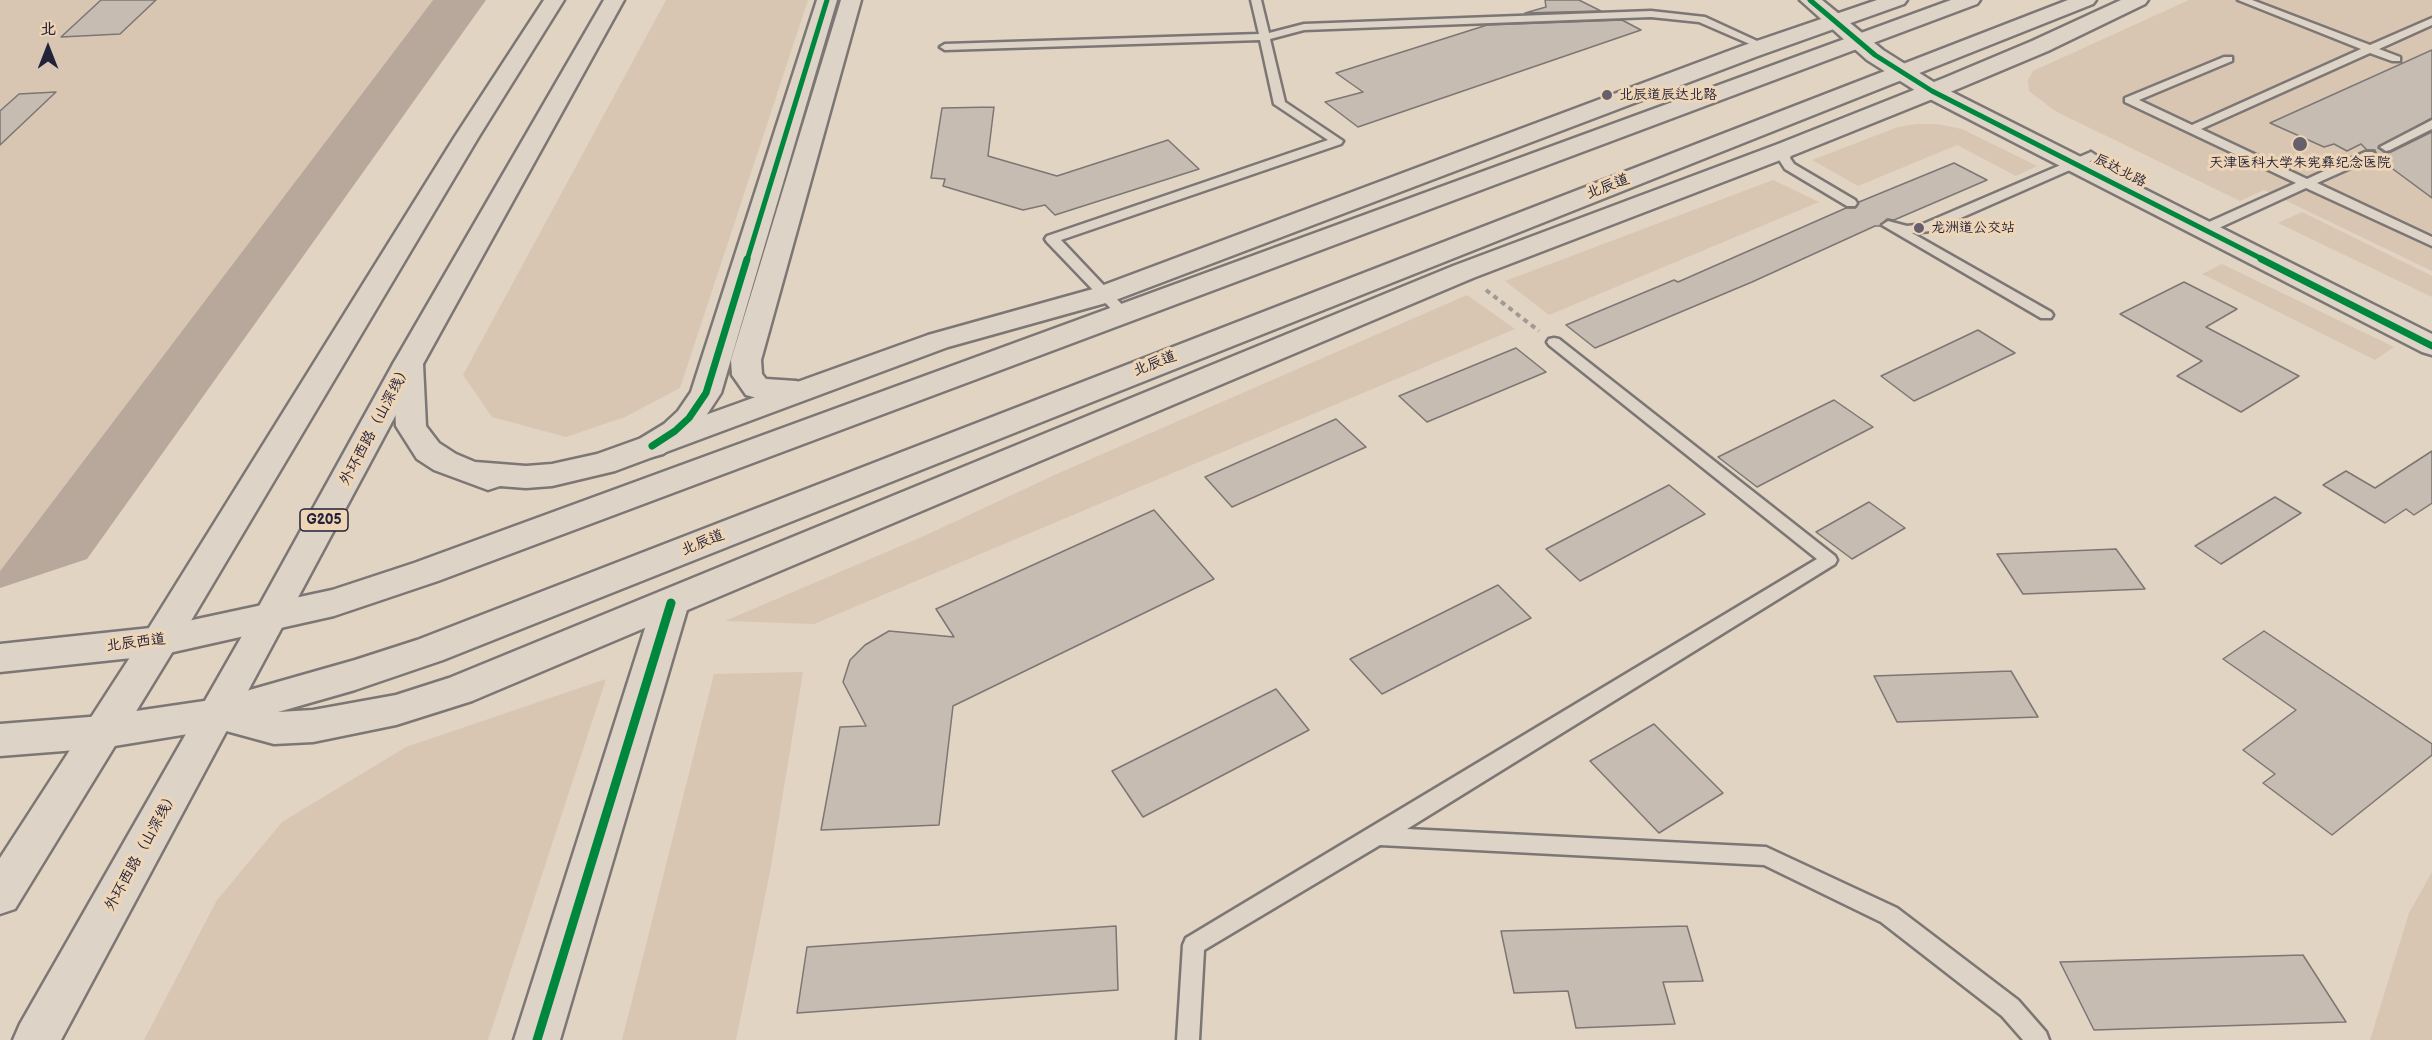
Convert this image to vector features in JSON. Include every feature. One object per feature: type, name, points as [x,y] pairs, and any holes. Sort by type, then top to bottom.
[{"type":"main road","points":[[0,895],[160,641],[466,138],[554,0]]},
{"type":"main road","name":"外环西路（山深线）","points":[[36,1040],[271,618],[408,364],[614,0]]},
{"type":"main road","points":[[652,446],[675,431],[689,418],[706,393],[827,0]]},
{"type":"main road","points":[[796,392],[757,388],[747,375],[746,360],[851,0]]},
{"type":"main road","name":"辰达北路","points":[[1810,0],[1852,23],[1927,78],[2213,226],[2432,346]]},
{"type":"main road","points":[[468,472],[526,477],[552,475],[604,463],[938,341],[1113,304],[1852,23],[1897,0]]},
{"type":"main road","points":[[271,618],[334,603],[426,572],[720,465],[1113,304],[1763,46],[1852,23],[1970,0]]},
{"type":"main road","name":"北辰道","points":[[218,714],[355,675],[430,650],[1927,78],[2086,0]]},
{"type":"main road","points":[[0,740],[102,732],[218,714],[274,728],[313,726],[396,710],[459,690],[1463,272],[1787,149],[1927,78],[2040,46],[2138,0]]},
{"type":"main road","name":"辰达北路","points":[[2213,226],[2432,328]]},
{"type":"main road","points":[[408,364],[411,426],[428,451],[445,462],[468,472],[503,483],[535,489],[568,489],[655,478],[720,465]]},
{"type":"main road","points":[[537,1040],[671,603]]},
{"type":"main road","name":"北辰西道","points":[[0,658],[160,641],[271,618]]},
{"type":"lane","points":[[1113,304],[1052,239],[1337,141],[1280,104],[1256,0]]},
{"type":"lane","points":[[2242,0],[2396,59]]},
{"type":"lane","points":[[945,47],[1265,37],[1304,27],[1673,11],[1701,19],[1763,46]]},
{"type":"lane","points":[[2190,130],[2432,21]]},
{"type":"lane","points":[[2228,59],[2129,100],[2432,242]]},
{"type":"lane","points":[[2386,147],[2432,124]]},
{"type":"lane","points":[[1787,149],[1784,158],[1789,166],[1851,203]]},
{"type":"lane","points":[[2213,226],[2369,155]]},
{"type":"lane","points":[[2046,315],[1888,225],[1907,230],[1926,228],[2083,160]]},
{"type":"lane","points":[[1188,1040],[1194,945],[1829,560],[1554,342]]},
{"type":"lane","points":[[1377,836],[1766,856],[1889,915],[2010,1008],[2038,1040]]},
{"type":"path","points":[[1463,272],[1554,342]]},
{"type":"shaded area","points":[[0,0],[433,0],[0,571]]},
{"type":"shaded area","points":[[433,0],[486,0],[87,559],[0,588],[0,571]]},
{"type":"shaded area","points":[[666,0],[808,0],[680,388],[625,417],[566,437],[492,417],[463,375]]},
{"type":"shaded area","name":"天津医科大学朱宪彝纪念医院","points":[[2189,0],[2432,0],[2432,271],[2264,190],[2240,201],[2055,111],[2029,91],[2028,80],[2033,71]]},
{"type":"shaded area","points":[[1937,124],[1962,129],[2037,166],[2016,176],[1957,145],[1858,186],[1812,160],[1898,127]]},
{"type":"shaded area","points":[[1773,180],[1819,202],[1549,315],[1505,281]]},
{"type":"shaded area","points":[[2302,212],[2432,276],[2432,297],[2278,223]]},
{"type":"shaded area","points":[[2222,264],[2394,347],[2375,360],[2202,274]]},
{"type":"shaded area","points":[[1467,295],[1515,329],[814,624],[725,621],[924,536],[1059,473]]},
{"type":"shaded area","points":[[803,672],[770,872],[736,1040],[622,1040],[714,674]]},
{"type":"shaded area","points":[[606,679],[488,1040],[144,1040],[217,900],[282,822],[406,747]]},
{"type":"shaded area","points":[[2432,872],[2432,1040],[2370,1040],[2409,913]]},
{"type":"building","points":[[101,0],[156,0],[120,34],[61,37]]},
{"type":"building","points":[[1545,0],[1579,0],[1601,11],[1525,13],[1546,7]]},
{"type":"building","points":[[1622,20],[1641,30],[1358,127],[1325,102],[1363,92],[1336,73],[1487,25]]},
{"type":"building","points":[[2432,50],[2432,118],[2378,148],[2385,153],[2391,152],[2432,132],[2432,198],[2378,158],[2375,150],[2367,150],[2361,144],[2347,151],[2334,144],[2324,147],[2270,123]]},
{"type":"building","points":[[56,92],[0,145],[0,111],[19,94]]},
{"type":"building","points":[[994,107],[988,156],[1057,176],[1168,140],[1199,169],[1055,215],[1045,205],[1023,210],[943,186],[945,179],[931,178],[942,108]]},
{"type":"building","points":[[1954,163],[1987,180],[1894,220],[1887,219],[1880,226],[1875,226],[1752,282],[1595,348],[1566,325],[1674,280],[1678,282],[1846,208],[1855,208],[1859,202]]},
{"type":"building","points":[[2184,282],[2237,309],[2206,327],[2299,376],[2241,412],[2177,376],[2202,361],[2120,314]]},
{"type":"building","points":[[1978,330],[2015,353],[1914,401],[1881,376]]},
{"type":"building","points":[[1516,348],[1546,372],[1427,422],[1399,396]]},
{"type":"building","points":[[1834,400],[1873,427],[1757,487],[1718,457]]},
{"type":"building","points":[[1336,419],[1366,447],[1232,507],[1205,477]]},
{"type":"building","points":[[2432,451],[2432,503],[2414,515],[2406,509],[2385,523],[2323,485],[2346,471],[2375,488]]},
{"type":"building","points":[[1669,485],[1705,514],[1580,581],[1546,549]]},
{"type":"building","points":[[2275,497],[2301,513],[2221,564],[2195,546]]},
{"type":"building","points":[[1869,502],[1905,528],[1852,559],[1816,532]]},
{"type":"building","points":[[1154,510],[1214,579],[953,706],[939,825],[821,830],[840,727],[866,726],[843,682],[850,660],[865,645],[889,631],[954,637],[936,609]]},
{"type":"building","points":[[2116,549],[2145,589],[2023,594],[1997,554]]},
{"type":"building","points":[[1498,585],[1531,618],[1382,694],[1350,659]]},
{"type":"building","points":[[2264,631],[2432,744],[2432,755],[2332,835],[2263,783],[2275,774],[2243,750],[2296,710],[2223,659]]},
{"type":"building","points":[[2011,671],[2038,717],[1897,722],[1874,676]]},
{"type":"building","points":[[1276,689],[1309,730],[1143,817],[1112,771]]},
{"type":"building","points":[[1654,724],[1723,793],[1659,833],[1590,761]]},
{"type":"building","points":[[1116,926],[1118,990],[797,1013],[807,947]]},
{"type":"building","points":[[1687,926],[1703,981],[1663,982],[1675,1024],[1576,1028],[1568,991],[1514,993],[1501,931]]},
{"type":"building","points":[[2303,955],[2346,1022],[2094,1030],[2060,962]]},
{"type":"cycle path","points":[[652,446],[675,431],[689,418],[706,393],[827,0]]},
{"type":"cycle path","points":[[1810,0],[1875,55],[1932,91],[2432,346]]},
{"type":"cycle path","points":[[537,1040],[671,603]]},
{"type":"place","name":"北辰道辰达北路","points":[[1607,95]]},
{"type":"place","name":"天津医科大学朱宪彝纪念医院","points":[[2300,144]]},
{"type":"place","name":"龙洲道公交站","points":[[1919,228]]}]
